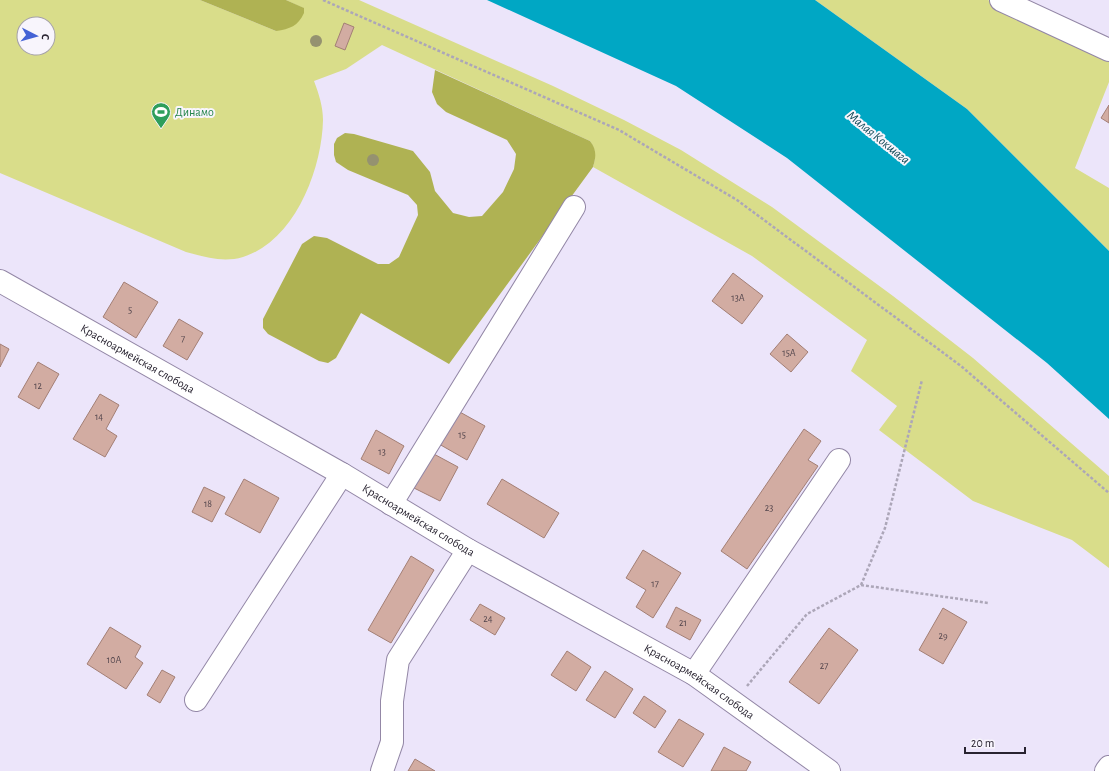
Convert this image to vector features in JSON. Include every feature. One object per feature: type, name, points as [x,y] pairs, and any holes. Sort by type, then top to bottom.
[{"type":"street","points":[[1001,0],[1109,50]]},
{"type":"street","points":[[391,504],[574,207]]},
{"type":"street","name":"Красноармейская слобода","points":[[0,281],[342,474],[468,550],[694,674],[829,771]]},
{"type":"street","points":[[694,674],[839,460]]},
{"type":"street","points":[[196,700],[342,474]]},
{"type":"street","points":[[382,771],[392,742],[392,701],[398,660],[468,550]]},
{"type":"street","points":[[1106,771],[1109,767]]},
{"type":"path","points":[[323,0],[619,130],[737,200],[961,366],[1109,493]]},
{"type":"path","points":[[861,585],[885,528],[922,380]]},
{"type":"path","points":[[734,702],[807,614],[861,585],[988,603]]},
{"type":"green space","points":[[0,0],[200,0],[276,31],[303,8],[286,0],[359,0],[553,86],[624,120],[681,150],[772,207],[893,296],[973,358],[1109,476],[1109,568],[1072,540],[973,501],[879,430],[897,406],[851,371],[867,340],[752,256],[593,167],[595,154],[590,141],[382,45],[346,69],[314,81],[318,91],[323,120],[317,160],[311,181],[302,201],[291,220],[277,236],[261,249],[236,259],[221,259],[186,252],[0,173]]},
{"type":"green space","points":[[815,0],[988,0],[1109,57],[1109,82],[1075,168],[1109,188],[1109,251],[967,109]]},
{"type":"shaded area","points":[[200,0],[286,0],[304,8],[304,13],[299,21],[293,26],[276,31]]},
{"type":"shaded area","points":[[435,70],[590,141],[594,147],[595,154],[593,167],[449,364],[361,313],[336,358],[328,363],[319,361],[268,334],[263,328],[263,319],[302,244],[314,236],[327,238],[378,264],[389,264],[399,257],[418,215],[417,205],[408,195],[348,170],[336,162],[334,155],[334,144],[337,138],[345,133],[354,134],[413,151],[430,172],[435,191],[453,213],[469,217],[482,216],[503,192],[514,169],[516,154],[507,140],[446,112],[437,104],[432,92]]},
{"type":"water","name":"Малая Кокшага","points":[[487,0],[815,0],[967,109],[1109,251],[1109,419],[1047,363],[787,158],[676,86]]},
{"type":"building","points":[[344,23],[354,27],[345,50],[335,46]]},
{"type":"building","points":[[1109,105],[1109,123],[1101,118]]},
{"type":"building","points":[[733,273],[763,296],[742,324],[712,301]]},
{"type":"building","points":[[124,282],[158,302],[136,338],[103,317]]},
{"type":"building","points":[[179,319],[203,333],[187,360],[163,346]]},
{"type":"building","points":[[787,334],[808,352],[791,372],[770,354]]},
{"type":"building","points":[[0,344],[9,349],[0,367]]},
{"type":"building","points":[[38,362],[59,374],[39,409],[18,397]]},
{"type":"building","points":[[100,394],[119,405],[106,429],[117,436],[105,457],[73,439]]},
{"type":"building","points":[[458,411],[485,426],[467,460],[439,444]]},
{"type":"building","points":[[804,429],[821,441],[808,460],[818,466],[747,569],[721,551]]},
{"type":"building","points":[[376,430],[404,446],[389,474],[361,459]]},
{"type":"building","points":[[432,453],[458,467],[440,501],[414,488]]},
{"type":"building","points":[[244,479],[279,498],[260,533],[225,514]]},
{"type":"building","points":[[502,479],[559,513],[544,538],[487,504]]},
{"type":"building","points":[[204,487],[225,497],[212,522],[192,512]]},
{"type":"building","points":[[643,550],[681,573],[653,618],[636,607],[646,590],[626,578]]},
{"type":"building","points":[[411,556],[434,570],[391,643],[368,630]]},
{"type":"building","points":[[480,604],[505,618],[495,635],[470,620]]},
{"type":"building","points":[[676,607],[701,620],[690,640],[666,627]]},
{"type":"building","points":[[943,608],[967,622],[943,664],[919,650]]},
{"type":"building","points":[[110,627],[141,646],[135,657],[143,663],[126,689],[87,664]]},
{"type":"building","points":[[829,628],[858,650],[819,704],[789,682]]},
{"type":"building","points":[[567,651],[591,667],[576,691],[551,675]]},
{"type":"building","points":[[162,670],[175,677],[160,703],[147,695]]},
{"type":"building","points":[[605,671],[633,689],[615,718],[586,700]]},
{"type":"building","points":[[644,696],[666,711],[655,728],[633,713]]},
{"type":"building","points":[[679,719],[704,734],[683,767],[658,752]]},
{"type":"building","points":[[724,747],[751,762],[746,771],[711,771]]},
{"type":"building","points":[[415,759],[435,771],[408,771]]},
{"type":"place","name":"Динамо","points":[[161,129]]}]
